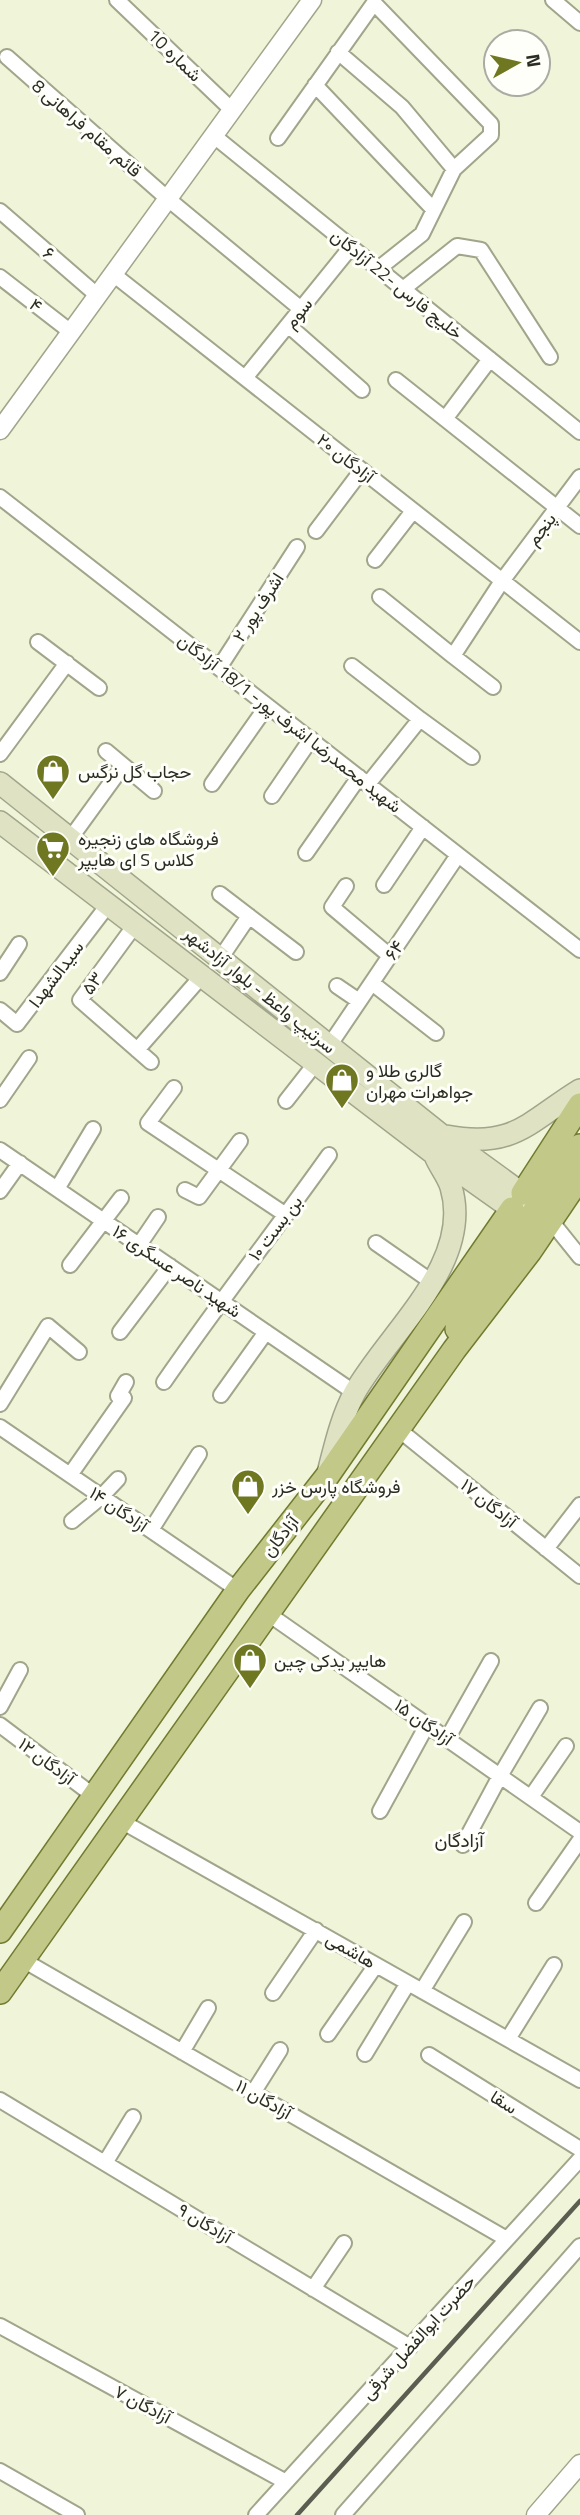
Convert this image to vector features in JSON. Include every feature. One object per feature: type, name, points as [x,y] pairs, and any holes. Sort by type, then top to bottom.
[{"type":"main road","name":"سرتیپ واعظ - بلوار آزادشهر","points":[[0,783],[329,1046],[437,1144]]},
{"type":"main road","name":"سرتیپ واعظ - بلوار آزادشهر","points":[[0,822],[316,1064],[437,1144],[530,1211]]},
{"type":"main road","points":[[328,1475],[338,1430],[355,1393],[432,1282],[450,1250],[454,1230],[451,1186],[437,1144],[465,1139],[494,1139],[514,1134],[580,1090]]},
{"type":"main road","name":"آزادگان","points":[[0,1992],[454,1350],[530,1211],[580,1105]]},
{"type":"main road","points":[[530,1211],[580,1146]]},
{"type":"main road","name":"آزادگان","points":[[0,1931],[238,1590],[530,1211],[580,1177]]},
{"type":"main road","points":[[204,1640],[203,1650],[208,1659],[216,1665],[230,1666]]},
{"type":"main road","points":[[167,1692],[180,1690],[188,1693],[194,1703],[194,1717]]},
{"type":"street","name":"شماره 10","points":[[117,0],[232,110]]},
{"type":"street","points":[[0,430],[311,0]]},
{"type":"street","points":[[554,0],[580,23]]},
{"type":"street","points":[[278,138],[373,3],[491,124],[491,135],[454,169],[422,234],[379,269]]},
{"type":"street","points":[[338,52],[402,107],[454,169]]},
{"type":"street","name":"8 قائم مقام فراهانی","points":[[7,57],[168,199],[301,309]]},
{"type":"street","points":[[315,85],[433,208]]},
{"type":"street","name":"خلیج فارس -22 آزادگان","points":[[214,136],[580,432]]},
{"type":"street","name":"۶","points":[[0,211],[98,296]]},
{"type":"street","points":[[403,289],[457,246],[481,250],[550,357]]},
{"type":"street","name":"سوم","points":[[245,378],[351,247]]},
{"type":"street","name":"۲۰ آزادگان","points":[[113,274],[580,642]]},
{"type":"street","name":"۴","points":[[0,277],[71,332]]},
{"type":"street","points":[[288,325],[362,390]]},
{"type":"street","points":[[445,419],[491,359]]},
{"type":"street","points":[[396,380],[580,526]]},
{"type":"street","points":[[316,531],[362,470]]},
{"type":"street","name":"پنجم","points":[[453,656],[502,581],[580,477]]},
{"type":"street","name":"شهید محمدرضا اشرف پور- 18/1 آزادگان","points":[[0,496],[580,950]]},
{"type":"street","points":[[375,560],[413,511]]},
{"type":"street","name":"۲ اشرف پور","points":[[219,668],[297,547]]},
{"type":"street","points":[[380,597],[493,687]]},
{"type":"street","points":[[38,642],[99,688]]},
{"type":"street","points":[[0,754],[67,663]]},
{"type":"street","points":[[352,666],[471,757]]},
{"type":"street","points":[[212,784],[267,706]]},
{"type":"street","points":[[306,853],[364,781],[420,719]]},
{"type":"street","points":[[272,796],[311,739]]},
{"type":"street","points":[[106,751],[153,791]]},
{"type":"street","points":[[70,839],[123,766]]},
{"type":"street","points":[[384,885],[422,827]]},
{"type":"street","name":"۶۴","points":[[329,1046],[458,855]]},
{"type":"street","points":[[346,886],[332,907],[390,956]]},
{"type":"street","points":[[220,894],[296,952]]},
{"type":"street","name":"سیدالشهدا","points":[[0,1010],[17,1024],[108,905]]},
{"type":"street","points":[[220,959],[249,916]]},
{"type":"street","name":"۵۳","points":[[135,925],[80,999],[150,1062]]},
{"type":"street","points":[[0,974],[19,944]]},
{"type":"street","points":[[137,1050],[201,977]]},
{"type":"street","points":[[372,983],[437,1031]]},
{"type":"street","points":[[337,986],[359,1001]]},
{"type":"street","points":[[0,1100],[29,1058]]},
{"type":"street","points":[[286,1101],[316,1064]]},
{"type":"street","points":[[174,1088],[148,1123],[286,1215]]},
{"type":"street","points":[[57,1189],[93,1129]]},
{"type":"street","points":[[185,1190],[199,1197],[240,1141]]},
{"type":"street","name":"۱۶ شهید ناصر عسگری","points":[[0,1150],[355,1393]]},
{"type":"street","name":"بن بست ۱۰","points":[[164,1382],[220,1301],[329,1154]]},
{"type":"street","points":[[0,1191],[20,1163]]},
{"type":"street","points":[[70,1265],[121,1198]]},
{"type":"street","points":[[530,1211],[580,1256]]},
{"type":"street","points":[[139,1245],[158,1217]]},
{"type":"street","points":[[376,1243],[432,1282]]},
{"type":"street","points":[[120,1332],[170,1266]]},
{"type":"street","points":[[0,1404],[48,1326],[79,1352]]},
{"type":"street","points":[[221,1395],[266,1332]]},
{"type":"street","points":[[70,1475],[124,1398],[118,1396],[126,1382]]},
{"type":"street","name":"۱۴ آزادگان","points":[[0,1427],[238,1590]]},
{"type":"street","name":"۱۷ آزادگان","points":[[398,1429],[580,1576]]},
{"type":"street","points":[[151,1530],[200,1454]]},
{"type":"street","points":[[72,1521],[102,1497],[118,1479]]},
{"type":"street","points":[[546,1549],[580,1505]]},
{"type":"street","name":"۱۵ آزادگان","points":[[267,1613],[580,1832]]},
{"type":"street","points":[[447,1739],[491,1661]]},
{"type":"street","points":[[0,1707],[20,1670]]},
{"type":"street","points":[[463,1844],[540,1708]]},
{"type":"street","points":[[380,1811],[427,1725]]},
{"type":"street","name":"۱۲ آزادگان","points":[[0,1726],[94,1796]]},
{"type":"street","points":[[531,1797],[566,1746]]},
{"type":"street","name":"هاشمی","points":[[121,1821],[508,2039],[577,2073]]},
{"type":"street","points":[[536,1903],[580,1840]]},
{"type":"street","points":[[422,1991],[464,1922]]},
{"type":"street","points":[[273,1993],[316,1930]]},
{"type":"street","name":"۱۱ آزادگان","points":[[23,1961],[505,2238]]},
{"type":"street","points":[[328,2034],[376,1965]]},
{"type":"street","points":[[508,2039],[554,1965]]},
{"type":"street","points":[[365,2054],[408,1983]]},
{"type":"street","points":[[182,2052],[208,2008]]},
{"type":"street","points":[[253,2093],[280,2050]]},
{"type":"street","name":"سقا","points":[[429,2055],[580,2149]]},
{"type":"street","name":"۹ آزادگان","points":[[0,2100],[410,2347]]},
{"type":"street","points":[[105,2163],[133,2117]]},
{"type":"street","name":"حضرت ابوالفضل شرقی","points":[[256,2515],[410,2347],[505,2238],[580,2159]]},
{"type":"street","points":[[313,2288],[344,2243]]},
{"type":"street","points":[[343,2515],[580,2246]]},
{"type":"street","name":"۷ آزادگان","points":[[0,2326],[286,2482]]},
{"type":"street","points":[[536,2515],[580,2464]]},
{"type":"street","points":[[0,2471],[77,2515]]},
{"type":"railway","points":[[297,2515],[580,2201]]},
{"type":"place","name":"حجاب گل نرگس","points":[[53,801]]},
{"type":"place","name":"فروشگاه های زنجیره ای هایپر S کلاس","points":[[53,878]]},
{"type":"place","name":"گالری طلا و جواهرات مهران","points":[[342,1110]]},
{"type":"place","name":"فروشگاه پارس خزر","points":[[248,1516]]},
{"type":"place","name":"هایپر یدکی چین","points":[[250,1690]]},
{"type":"district","name":"آزادگان","points":[[459,1839]]}]
